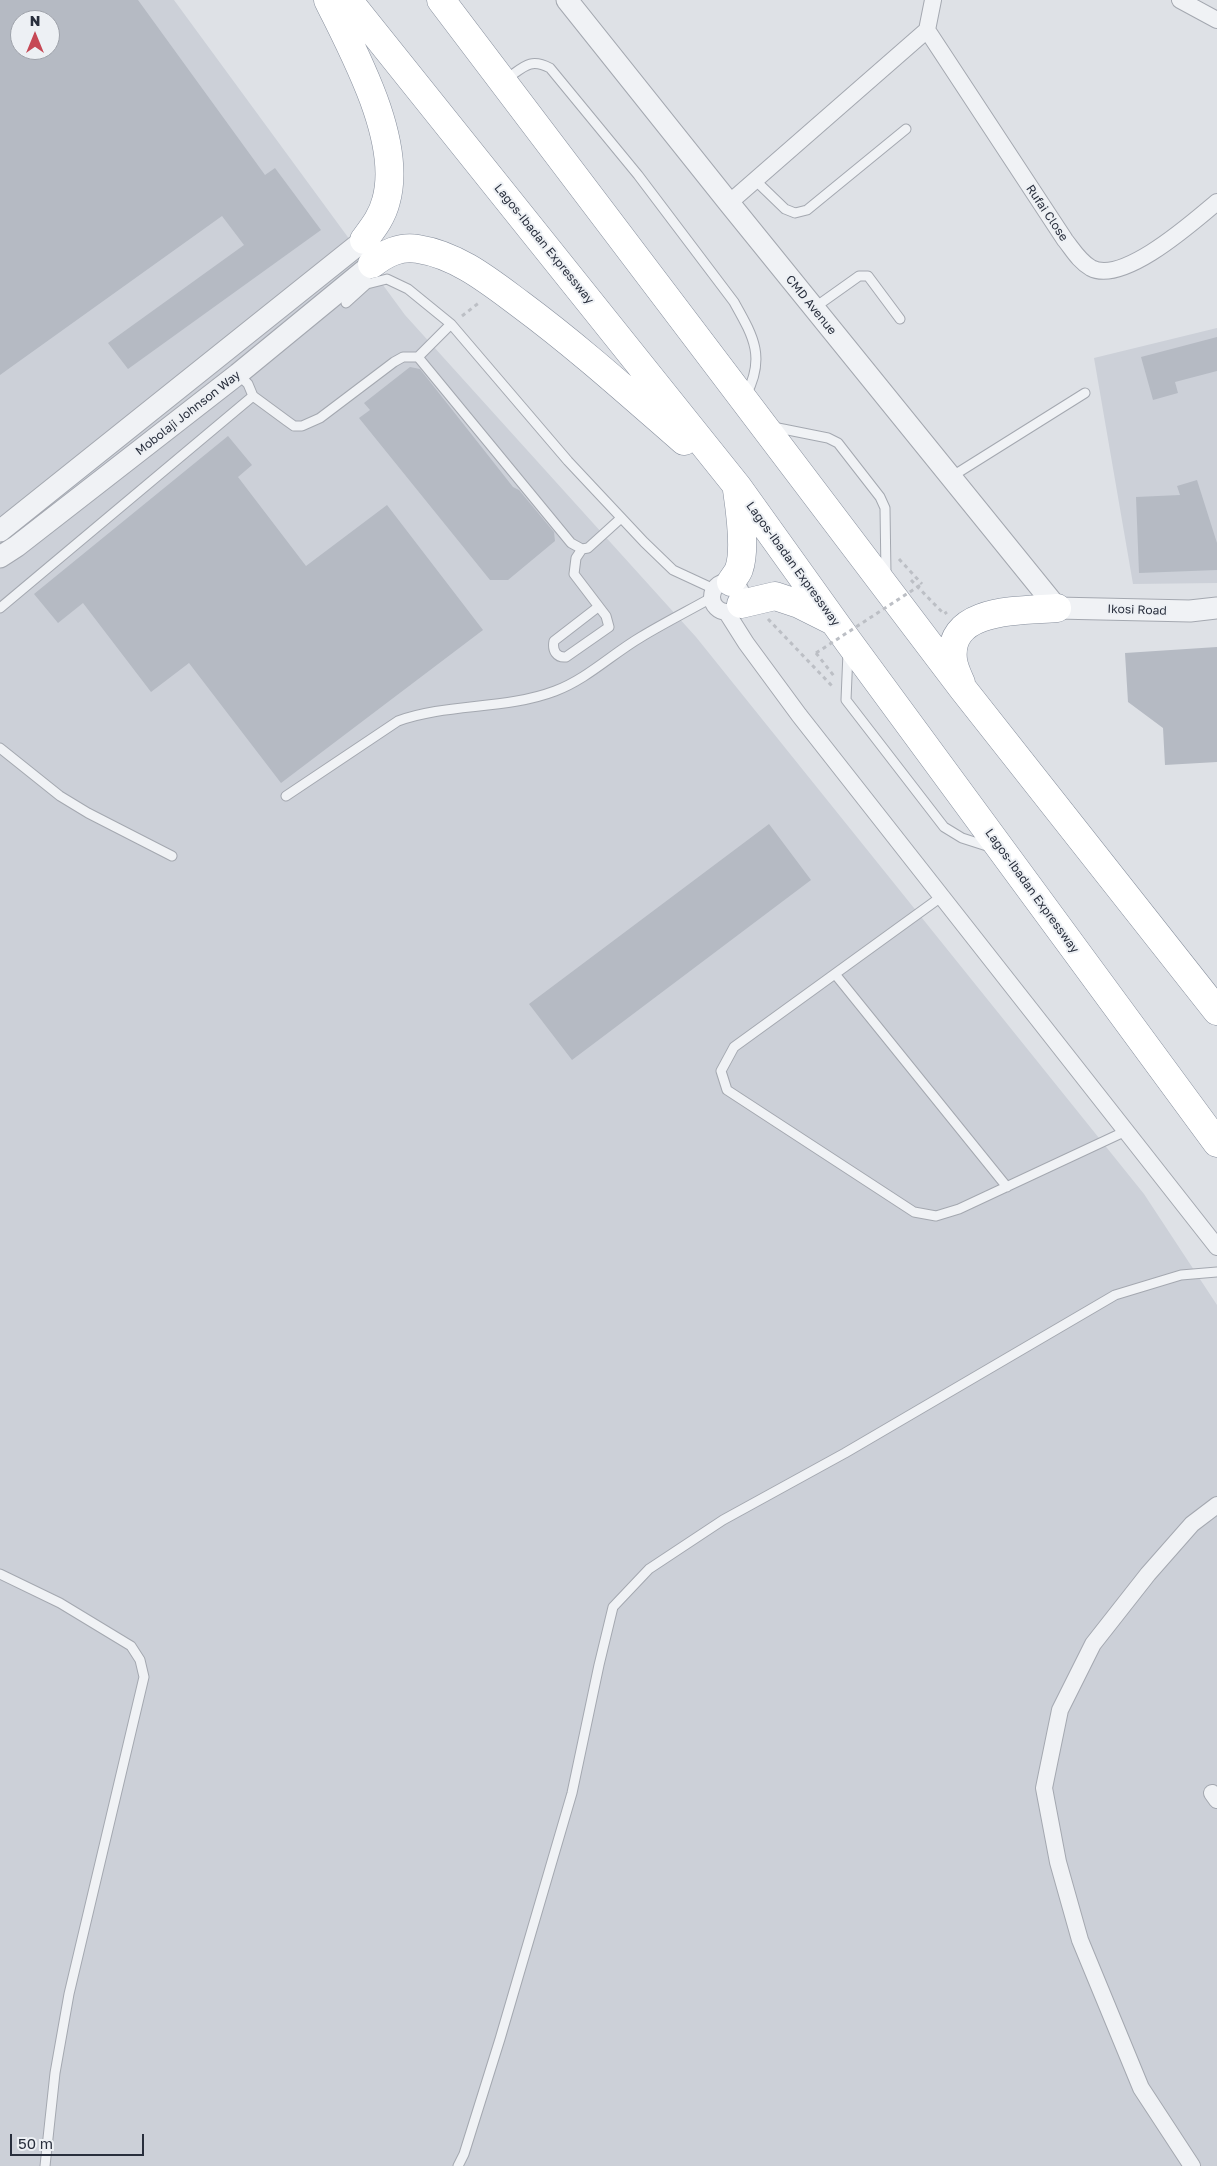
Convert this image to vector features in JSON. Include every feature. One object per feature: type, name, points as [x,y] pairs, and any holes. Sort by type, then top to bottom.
[{"type":"highway","points":[[328,0],[365,75],[381,124],[390,168],[387,200],[368,252],[384,255],[401,248],[416,248],[436,253],[464,265],[564,337],[737,486],[742,527],[741,552],[739,569],[725,597],[775,596],[799,604],[841,631]]},
{"type":"highway","name":"Lagos-Ibadan Expressway","points":[[348,0],[737,486],[841,631],[1217,1143]]},
{"type":"highway","points":[[441,0],[963,689],[1217,1011]]},
{"type":"highway","points":[[963,689],[953,661],[954,643],[960,630],[972,621],[996,614],[1057,608]]},
{"type":"street","name":"CMD Avenue","points":[[568,0],[729,203],[1057,608]]},
{"type":"street","points":[[729,203],[927,30],[933,0]]},
{"type":"street","points":[[1180,0],[1217,20]]},
{"type":"street","name":"Rufai Close","points":[[927,30],[1065,240],[1078,258],[1092,269],[1111,270],[1152,254],[1217,202]]},
{"type":"street","name":"Mobolaji Johnson Way","points":[[6,554],[238,374],[368,252]]},
{"type":"street","name":"Mobolaji Johnson Way","points":[[0,531],[368,252]]},
{"type":"street","points":[[725,597],[739,632],[799,715],[1217,1247]]},
{"type":"street","name":"Ikosi Road","points":[[1057,608],[1190,611],[1217,608]]},
{"type":"street","points":[[1192,2166],[1141,2088],[1080,1940],[1058,1862],[1044,1788],[1060,1710],[1092,1644],[1148,1574],[1192,1524],[1217,1505]]},
{"type":"lane","points":[[503,81],[532,62],[540,63],[550,68],[638,175],[734,302],[744,321],[754,346],[757,364],[754,380],[744,399]]},
{"type":"lane","points":[[756,181],[785,209],[795,213],[807,210],[906,129]]},
{"type":"lane","points":[[814,308],[858,276],[868,276],[900,318]]},
{"type":"lane","points":[[346,303],[367,284],[387,279],[408,289],[451,324],[620,519],[673,570],[725,597]]},
{"type":"lane","points":[[238,374],[248,384],[253,396],[294,426],[309,424],[330,411],[394,362],[403,357],[418,357],[451,324]]},
{"type":"lane","points":[[418,357],[572,543],[582,549]]},
{"type":"lane","points":[[951,477],[1085,393]]},
{"type":"lane","points":[[0,608],[253,396]]},
{"type":"lane","points":[[763,425],[828,438],[838,443],[880,497],[885,508],[886,587]]},
{"type":"lane","points":[[598,607],[554,641],[553,645],[560,658],[566,657],[609,627],[609,621],[574,574],[576,558],[582,549],[593,545],[620,519]]},
{"type":"lane","points":[[286,796],[398,721],[417,715],[517,701],[554,692],[575,682],[641,637],[725,597]]},
{"type":"lane","points":[[841,631],[846,695],[944,827],[962,838],[1003,852]]},
{"type":"lane","points":[[0,748],[32,776],[74,805],[172,856]]},
{"type":"lane","points":[[941,896],[734,1048],[721,1072],[726,1090],[914,1212],[936,1216],[959,1209],[1126,1131]]},
{"type":"lane","points":[[834,974],[1006,1187]]},
{"type":"lane","points":[[458,2166],[464,2154],[490,2073],[572,1793],[613,1607],[649,1569],[723,1520],[845,1453],[1115,1295],[1181,1275],[1217,1272]]},
{"type":"lane","points":[[0,1574],[60,1603],[131,1646],[140,1660],[144,1677],[69,1994],[55,2073],[45,2166]]},
{"type":"path","points":[[451,324],[478,304]]},
{"type":"path","points":[[846,695],[816,653],[922,584],[886,544]]},
{"type":"path","points":[[886,555],[944,614],[952,609]]},
{"type":"path","points":[[739,632],[764,615],[846,695]]},
{"type":"shaded area","points":[[0,0],[174,0],[405,315],[696,637],[1144,1194],[1217,1305],[1217,2166],[0,2166]]},
{"type":"shaded area","points":[[1217,328],[1217,583],[1133,584],[1094,358]]},
{"type":"building","points":[[0,0],[138,0],[265,175],[275,168],[321,230],[128,369],[108,343],[244,245],[222,216],[0,375]]},
{"type":"building","points":[[1217,337],[1217,371],[1175,382],[1178,393],[1153,400],[1141,357]]},
{"type":"building","points":[[410,367],[420,369],[513,487],[519,490],[554,532],[555,541],[508,580],[490,580],[359,418],[370,410],[364,403]]},
{"type":"building","points":[[228,436],[252,465],[238,477],[306,566],[387,505],[483,630],[281,783],[189,663],[151,692],[83,603],[58,623],[34,594]]},
{"type":"building","points":[[1197,480],[1217,543],[1217,570],[1139,573],[1136,497],[1180,495],[1177,486]]},
{"type":"building","points":[[1217,647],[1217,762],[1165,765],[1163,728],[1128,702],[1125,653]]},
{"type":"building","points":[[769,824],[811,880],[572,1060],[529,1004]]}]
